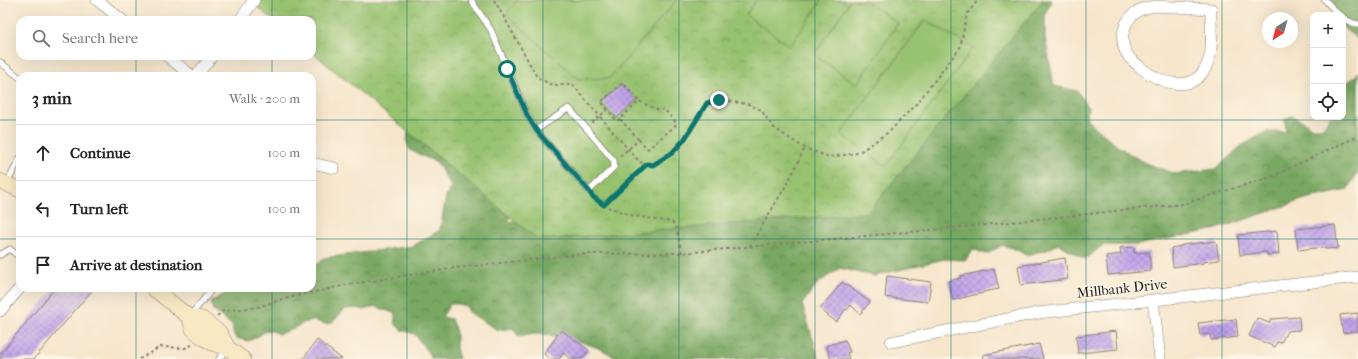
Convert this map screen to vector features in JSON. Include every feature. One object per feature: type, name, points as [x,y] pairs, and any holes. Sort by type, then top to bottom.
[{"type":"main road","points":[[158,292],[189,317],[194,329],[202,336],[224,353],[243,359]]},
{"type":"street","points":[[97,0],[117,16]]},
{"type":"street","points":[[243,16],[254,0]]},
{"type":"street","points":[[1212,4],[1211,48],[1207,66],[1196,78],[1186,83],[1169,83],[1158,79],[1143,70],[1129,58],[1124,48],[1124,29],[1130,18],[1138,11],[1155,6],[1212,4]]},
{"type":"street","points":[[172,60],[187,72]]},
{"type":"street","points":[[199,72],[209,60]]},
{"type":"street","points":[[316,164],[334,168]]},
{"type":"street","name":"Millbank Drive","points":[[891,342],[1038,312],[1358,277]]},
{"type":"street","points":[[0,311],[17,292]]},
{"type":"street","points":[[1153,300],[1160,359]]},
{"type":"lane","points":[[471,0],[491,30],[528,117],[536,130],[589,191],[614,167],[614,160],[569,108],[536,130]]},
{"type":"lane","points":[[1325,0],[1336,12]]},
{"type":"lane","points":[[1346,20],[1353,24],[1358,24]]},
{"type":"lane","points":[[0,62],[16,75]]},
{"type":"lane","points":[[9,185],[16,168]]},
{"type":"lane","points":[[0,255],[10,249],[16,254]]},
{"type":"lane","points":[[189,317],[210,292]]},
{"type":"path","points":[[494,0],[537,77],[552,85],[573,85],[629,150],[642,163],[653,165],[672,153],[684,140],[707,103],[719,100],[748,104],[760,110],[773,127],[805,148],[829,157],[858,153],[890,131],[917,103],[960,48],[967,14],[978,0]]},
{"type":"path","points":[[623,83],[639,102],[660,112],[664,109],[677,124],[648,149],[620,119],[618,121],[608,109],[601,102],[623,83]]},
{"type":"path","points":[[620,119],[639,102]]},
{"type":"path","points":[[586,128],[608,109]]},
{"type":"path","points":[[316,292],[346,285],[455,268],[582,254],[682,253],[973,226],[1183,204],[1271,177],[1358,136]]},
{"type":"path","points":[[614,160],[639,140]]},
{"type":"path","points":[[750,247],[787,184],[805,148]]},
{"type":"path","points":[[604,205],[647,164]]},
{"type":"path","points":[[589,191],[592,196],[604,205],[634,216],[672,222],[676,227],[682,253]]},
{"type":"path","points":[[218,315],[224,311],[258,307],[283,299],[314,292]]},
{"type":"path","points":[[140,359],[160,347],[185,348],[191,346]]},
{"type":"green space","points":[[254,0],[1043,0],[867,213],[538,240],[316,55],[316,16],[268,16],[252,3]]},
{"type":"green space","points":[[517,0],[677,0],[610,78],[578,79],[506,14]]},
{"type":"green space","points":[[756,0],[822,0],[790,46],[746,15]]},
{"type":"green space","points":[[851,0],[864,0],[898,23],[857,84],[814,55]]},
{"type":"green space","points":[[1000,0],[1052,0],[1045,14],[1045,37],[1054,86],[1077,91],[1088,107],[1087,120],[1117,146],[1145,163],[1175,174],[1216,169],[1241,146],[1267,132],[1286,132],[1285,119],[1292,116],[1305,122],[1312,128],[1323,128],[1328,120],[1346,120],[1346,84],[1357,75],[1358,72],[1358,172],[1347,190],[1305,199],[1217,229],[1136,245],[1103,245],[1085,259],[1058,244],[1047,250],[1026,255],[1013,248],[1002,245],[987,254],[972,249],[966,260],[944,259],[874,276],[840,268],[818,283],[802,304],[819,359],[616,359],[589,344],[565,338],[543,334],[519,337],[513,328],[498,330],[470,313],[466,306],[450,304],[442,317],[451,319],[456,332],[456,348],[459,359],[431,359],[415,334],[401,330],[394,323],[396,314],[375,306],[364,310],[357,308],[345,309],[329,324],[320,323],[314,320],[303,323],[293,329],[279,334],[270,330],[248,341],[236,338],[233,333],[233,326],[213,310],[211,301],[232,292],[316,292],[316,264],[324,258],[413,246],[440,230],[446,197],[451,186],[437,162],[410,150],[407,142],[409,121],[510,210],[509,222],[514,222],[520,210]]},
{"type":"green space","points":[[1330,0],[1358,0],[1358,39],[1346,30],[1346,12],[1333,12]]},
{"type":"green space","points":[[925,20],[973,48],[886,166],[841,134]]},
{"type":"building","points":[[622,84],[637,100],[617,118],[602,101]]},
{"type":"building","points":[[1335,225],[1338,248],[1325,249],[1324,247],[1298,250],[1296,229]]},
{"type":"building","points":[[1277,231],[1279,254],[1267,255],[1267,252],[1240,255],[1238,235]]},
{"type":"building","points":[[1216,241],[1219,260],[1173,267],[1171,248],[1182,245]]},
{"type":"building","points":[[1134,247],[1134,253],[1149,252],[1151,271],[1108,275],[1106,256],[1121,254],[1120,248]]},
{"type":"building","points":[[1065,258],[1068,279],[1021,285],[1018,266]]},
{"type":"building","points":[[994,269],[999,289],[953,300],[948,281],[961,278],[960,276]]},
{"type":"building","points":[[887,276],[931,282],[928,302],[885,297]]},
{"type":"building","points":[[842,282],[870,302],[860,314],[851,305],[836,322],[820,309]]},
{"type":"building","points":[[52,292],[91,292],[34,359],[0,359],[0,354]]},
{"type":"building","points":[[1358,313],[1358,331],[1343,333],[1340,315]]},
{"type":"building","points":[[1299,317],[1300,330],[1287,331],[1281,343],[1277,342],[1275,347],[1249,336],[1257,318],[1269,323],[1271,319]]},
{"type":"building","points":[[1236,319],[1238,337],[1211,340],[1210,334],[1200,335],[1198,323]]},
{"type":"building","points":[[561,330],[589,350],[582,359],[571,359],[563,353],[559,359],[550,359],[544,354]]},
{"type":"building","points":[[1116,331],[1118,349],[1078,353],[1076,336]]},
{"type":"building","points":[[317,340],[342,359],[303,359]]},
{"type":"building","points":[[845,340],[850,352],[847,353],[849,359],[831,359],[826,346]]},
{"type":"building","points":[[1039,344],[1043,359],[984,359],[983,355]]},
{"type":"route","points":[[507,69],[528,117],[536,130],[592,196],[604,205],[647,164],[653,165],[672,153],[684,140],[707,103],[719,100]]}]
